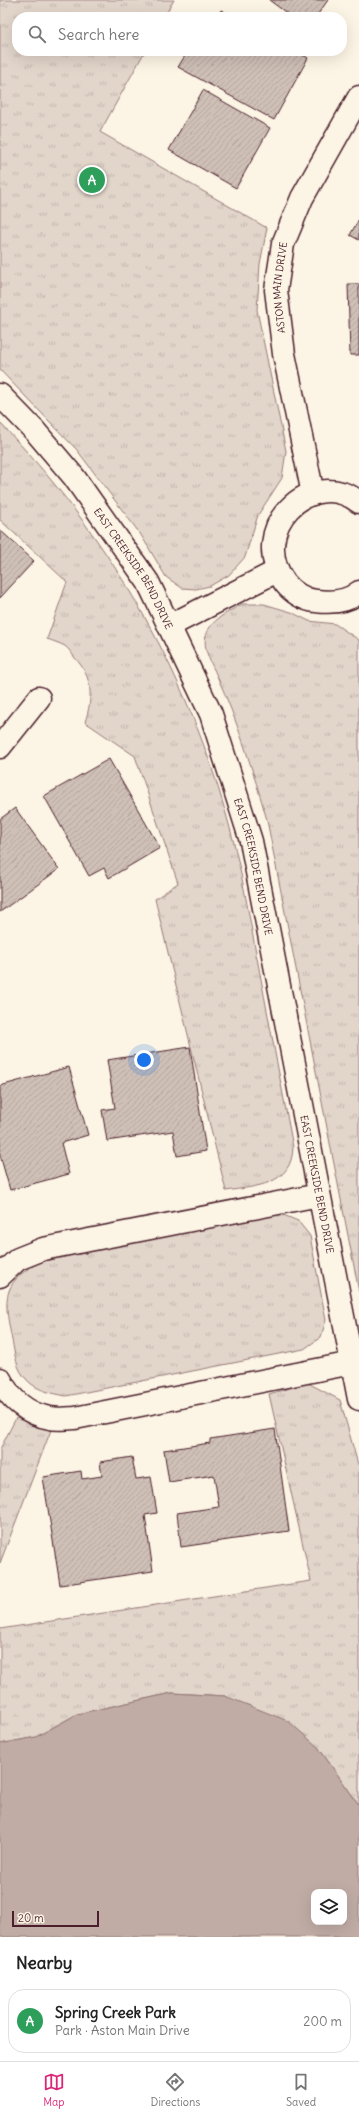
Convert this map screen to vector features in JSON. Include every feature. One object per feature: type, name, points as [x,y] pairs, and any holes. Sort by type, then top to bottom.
[{"type":"street","name":"ASTON MAIN DRIVE","points":[[313,494],[284,354],[276,290],[284,244],[302,198],[359,97]]},
{"type":"street","name":"EAST CREEKSIDE BEND DRIVE","points":[[0,395],[35,431],[74,477],[148,582],[211,714],[251,841],[359,1399]]},
{"type":"street","points":[[357,598],[332,603],[310,600],[290,589],[277,571],[272,548],[277,524],[292,505],[313,494],[333,492],[352,497],[359,502]]},
{"type":"street","points":[[169,626],[277,571]]},
{"type":"street","points":[[0,747],[39,698]]},
{"type":"street","points":[[0,1276],[18,1259],[43,1249],[319,1195]]},
{"type":"street","points":[[0,1379],[8,1394],[26,1410],[50,1418],[75,1418],[352,1363]]},
{"type":"green space","points":[[0,0],[174,0],[167,12],[12,12],[12,56],[142,56],[100,132],[267,228],[260,264],[257,310],[286,451],[282,478],[258,515],[245,557],[229,575],[210,586],[196,589],[182,588],[166,577],[141,535],[77,450],[0,370]]},
{"type":"green space","points":[[0,423],[38,465],[74,509],[107,556],[137,604],[164,654],[188,706],[209,759],[226,814],[240,868],[293,1147],[291,1160],[286,1170],[279,1177],[270,1182],[249,1188],[226,1191],[155,899],[178,883],[135,756],[85,722],[88,713],[90,688],[85,673],[81,665],[65,646],[47,639],[67,582],[0,520]]},
{"type":"green space","points":[[242,604],[264,604],[291,612],[309,621],[335,624],[359,640],[359,1292],[267,820],[251,765],[225,693],[205,646],[208,629],[221,616]]},
{"type":"green space","points":[[281,1214],[298,1221],[310,1236],[326,1320],[321,1337],[304,1349],[66,1396],[35,1387],[23,1376],[16,1362],[7,1314],[7,1303],[8,1293],[12,1285],[18,1277],[28,1269],[42,1261]]},
{"type":"green space","points":[[308,1383],[340,1400],[359,1468],[359,1805],[318,1747],[225,1696],[172,1693],[77,1714],[36,1737],[0,1744],[0,1629],[311,1581],[269,1394]]},
{"type":"green space","points":[[16,1418],[51,1430],[0,1563],[0,1449]]},
{"type":"shaded area","points":[[172,1693],[225,1696],[288,1721],[318,1747],[359,1805],[359,1937],[0,1937],[0,1744],[36,1737],[77,1714]]},
{"type":"building","points":[[269,0],[328,0],[320,12],[285,12]]},
{"type":"building","points":[[185,56],[305,56],[308,58],[274,120],[178,67]]},
{"type":"building","points":[[203,90],[270,128],[236,188],[169,150]]},
{"type":"building","points":[[359,219],[359,240],[350,235]]},
{"type":"building","points":[[348,284],[359,284],[359,355],[350,355]]},
{"type":"building","points":[[0,530],[34,561],[0,598]]},
{"type":"building","points":[[109,759],[160,848],[109,878],[104,868],[89,876],[44,796]]},
{"type":"building","points":[[15,808],[59,869],[0,912],[0,819]]},
{"type":"building","points":[[190,1047],[206,1151],[177,1156],[173,1131],[107,1141],[102,1110],[115,1108],[107,1060]]},
{"type":"building","points":[[69,1067],[88,1135],[61,1143],[69,1174],[10,1190],[0,1155],[0,1086]]},
{"type":"building","points":[[275,1429],[289,1531],[181,1547],[177,1513],[219,1507],[214,1475],[169,1482],[164,1450],[210,1443],[210,1439]]},
{"type":"building","points":[[132,1457],[136,1479],[151,1477],[157,1513],[145,1515],[153,1571],[60,1585],[43,1477],[81,1471],[82,1479],[102,1476],[100,1462]]},
{"type":"place","name":"Spring Creek Park","points":[[92,180]]}]
